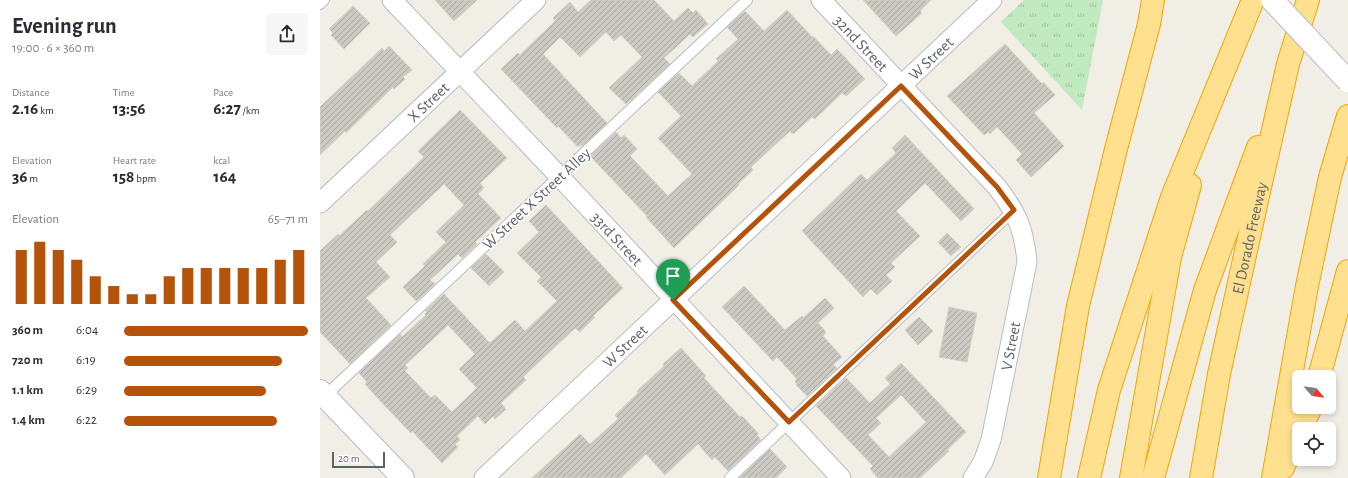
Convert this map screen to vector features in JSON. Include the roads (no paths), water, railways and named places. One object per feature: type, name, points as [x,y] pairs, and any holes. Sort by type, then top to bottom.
[{"type":"highway","points":[[1049,478],[1078,306],[1116,149],[1149,24],[1153,0]]},
{"type":"highway","points":[[1089,478],[1110,390],[1172,197],[1253,0]]},
{"type":"highway","name":"El Dorado Freeway","points":[[1201,478],[1219,374],[1288,64],[1308,0]]},
{"type":"highway","points":[[1153,478],[1205,290],[1288,64]]},
{"type":"highway","points":[[1131,478],[1170,257],[1217,85]]},
{"type":"highway","points":[[1273,478],[1307,286],[1330,177],[1348,116]]},
{"type":"highway","points":[[1321,370],[1348,271]]},
{"type":"highway","points":[[1278,478],[1292,447]]},
{"type":"street","name":"33rd Street","points":[[392,0],[842,478]]},
{"type":"street","name":"X Street","points":[[320,203],[536,0]]},
{"type":"street","name":"32nd Street","points":[[821,0],[997,187],[1014,210]]},
{"type":"street","name":"W Street","points":[[484,478],[992,0]]},
{"type":"street","points":[[1272,0],[1348,81]]},
{"type":"street","name":"V Street","points":[[973,478],[983,462],[991,440],[1027,262],[1021,226],[1014,210]]},
{"type":"street","points":[[322,393],[404,478]]},
{"type":"lane","points":[[320,4],[324,0]]},
{"type":"lane","name":"W Street X Street Alley","points":[[322,393],[559,176],[747,0]]},
{"type":"lane","points":[[730,478],[1014,210]]}]
